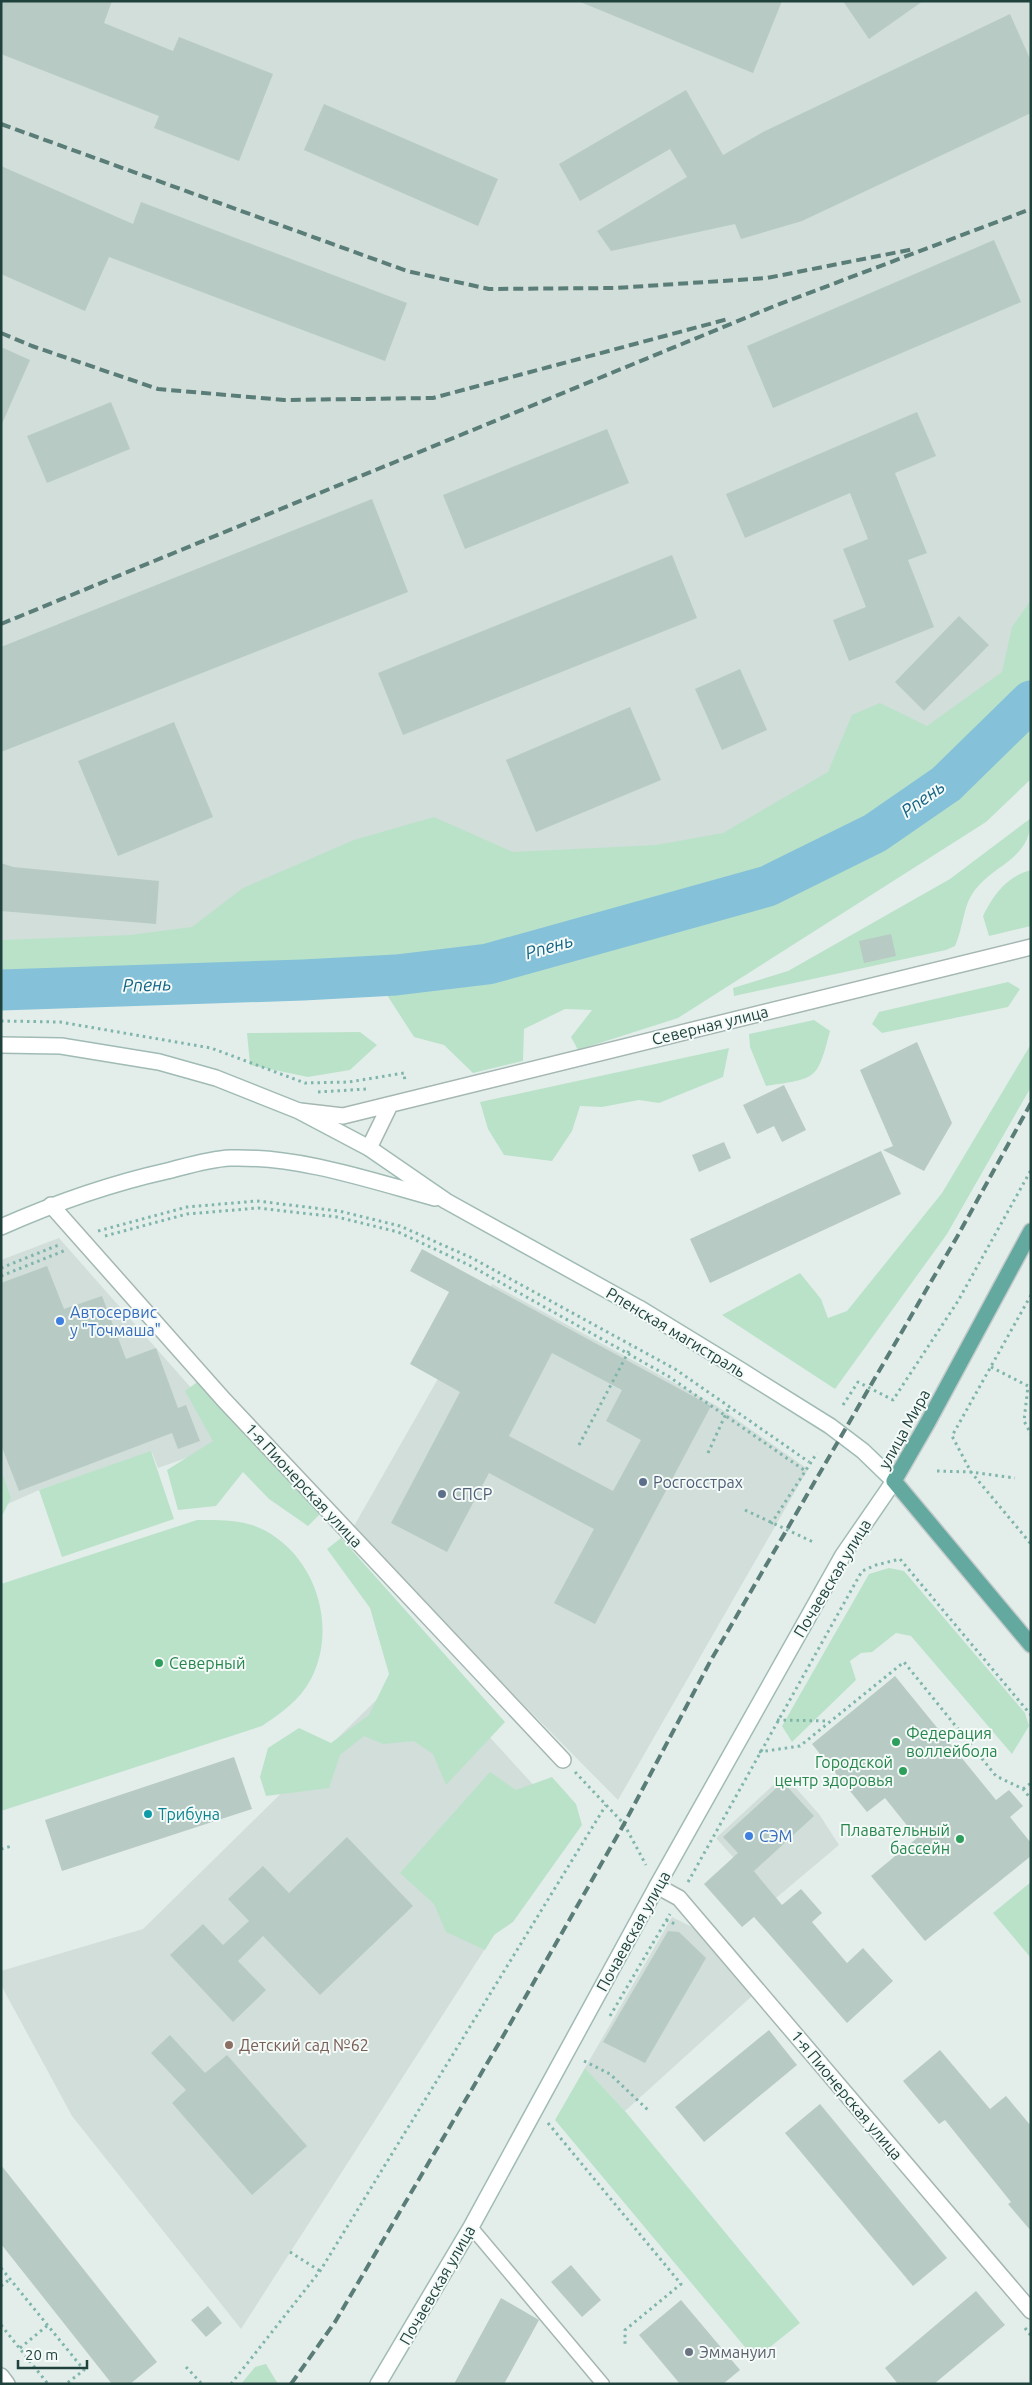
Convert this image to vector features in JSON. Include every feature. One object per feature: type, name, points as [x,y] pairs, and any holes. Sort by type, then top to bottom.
[{"type":"main road","name":"Северная улица","points":[[299,1111],[343,1116],[1031,948]]},
{"type":"main road","name":"Рпенская магистраль","points":[[1,1045],[61,1046],[159,1062],[216,1078],[299,1111],[369,1148],[446,1201],[639,1308],[742,1371],[830,1426],[863,1451],[894,1481]]},
{"type":"main road","points":[[369,1148],[390,1105]]},
{"type":"main road","name":"Рпенская магистраль","points":[[1,1226],[51,1205],[114,1183],[194,1164],[230,1158],[280,1161],[333,1170],[446,1201]]},
{"type":"main road","name":"1-я Пионерская улица","points":[[51,1205],[224,1400],[563,1760]]},
{"type":"main road","name":"улица Мира","points":[[1031,1231],[894,1481],[1031,1645]]},
{"type":"main road","name":"Почаевская улица","points":[[378,2384],[471,2227],[657,1886],[843,1555],[894,1481]]},
{"type":"main road","name":"1-я Пионерская улица","points":[[657,1886],[679,1898],[1031,2311]]},
{"type":"main road","points":[[1,2376],[7,2384]]},
{"type":"lane","points":[[471,2227],[603,2384]]},
{"type":"path","points":[[1,1021],[60,1022],[211,1048],[305,1083],[349,1082],[404,1073],[405,1082]]},
{"type":"path","points":[[843,1404],[858,1382],[893,1400],[958,1301],[1031,1170]]},
{"type":"path","points":[[1,1276],[120,1224],[187,1207],[258,1201],[339,1211],[400,1226],[472,1258],[631,1347],[675,1369],[809,1462]]},
{"type":"path","points":[[1,1268],[82,1240],[187,1214],[258,1208],[337,1217],[398,1232],[471,1266],[668,1376],[804,1470]]},
{"type":"path","points":[[1031,1295],[952,1436],[971,1472],[1031,1544]]},
{"type":"path","points":[[579,1445],[631,1347]]},
{"type":"path","points":[[991,1367],[1028,1386],[1024,1421],[1031,1434]]},
{"type":"path","points":[[708,1453],[729,1407]]},
{"type":"path","points":[[771,1524],[809,1462],[817,1453]]},
{"type":"path","points":[[937,1471],[971,1472],[1015,1478]]},
{"type":"path","points":[[745,1510],[771,1524],[813,1542]]},
{"type":"path","points":[[876,1564],[900,1559],[1031,1715]]},
{"type":"path","points":[[759,1752],[800,1746],[904,1662],[996,1776],[1023,1789],[1031,1799]]},
{"type":"path","points":[[777,1720],[830,1722]]},
{"type":"path","points":[[563,1760],[624,1824],[657,1886]]},
{"type":"path","points":[[1023,1789],[1031,1783]]},
{"type":"path","points":[[231,2384],[320,2271],[606,1805]]},
{"type":"path","points":[[1,1849],[12,1846]]},
{"type":"path","points":[[584,2061],[610,2074],[650,2112]]},
{"type":"path","points":[[547,2123],[682,2284],[625,2330],[625,2346]]},
{"type":"path","points":[[290,2252],[320,2271]]},
{"type":"path","points":[[1,2268],[84,2370],[66,2384]]},
{"type":"path","points":[[1,2286],[10,2279]]},
{"type":"path","points":[[1,2325],[48,2384]]},
{"type":"path","points":[[20,2348],[48,2325]]},
{"type":"path","points":[[186,2367],[202,2384]]},
{"type":"shaded area","points":[[1,1],[1031,1],[1031,678],[751,877],[1,959]]},
{"type":"shaded area","points":[[59,1238],[237,1440],[158,1468],[152,1452],[39,1490],[1,1507],[1,1260]]},
{"type":"shaded area","points":[[492,1284],[717,1406],[808,1469],[618,1800],[519,1700],[354,1526]]},
{"type":"shaded area","name":"Детский сад №62","points":[[418,1659],[572,1827],[494,1935],[241,2329],[72,2116],[1,1985],[1,1971],[143,1929]]},
{"type":"shaded area","points":[[784,1775],[819,1814],[839,1845],[776,1898],[754,1871],[749,1875],[716,1838]]},
{"type":"shaded area","points":[[672,1917],[694,1928],[752,1996],[625,2111],[585,2068]]},
{"type":"green space","points":[[1031,600],[1031,779],[986,822],[678,1018],[578,1050],[571,1037],[592,1010],[565,1009],[524,1029],[523,1061],[473,1073],[444,1045],[414,1037],[367,964],[271,975],[155,973],[1,980],[1,940],[130,935],[192,927],[243,888],[354,840],[434,817],[513,852],[656,845],[723,833],[828,772],[852,715],[880,703],[927,726],[1002,672],[1012,627]]},
{"type":"green space","points":[[1031,818],[1029,833],[1024,845],[1007,862],[987,877],[970,898],[955,946],[946,950],[734,996],[733,988],[788,971],[950,879]]},
{"type":"green space","points":[[1031,870],[1031,926],[989,936],[983,916],[991,901],[1008,882],[1022,873]]},
{"type":"green space","points":[[1008,982],[1020,989],[1008,1007],[882,1033],[872,1024],[879,1012]]},
{"type":"green space","points":[[814,1020],[830,1031],[822,1060],[817,1068],[805,1078],[766,1086],[750,1047],[749,1034]]},
{"type":"green space","points":[[360,1032],[377,1045],[350,1070],[308,1077],[250,1065],[247,1033]]},
{"type":"green space","points":[[1031,1044],[1031,1087],[947,1234],[835,1389],[722,1315],[800,1273],[821,1299],[828,1318],[847,1311],[942,1193]]},
{"type":"green space","points":[[729,1048],[723,1077],[659,1103],[639,1100],[602,1107],[580,1106],[572,1131],[552,1161],[504,1155],[488,1129],[480,1102]]},
{"type":"green space","points":[[200,1380],[320,1514],[308,1526],[269,1499],[243,1472],[216,1506],[178,1510],[167,1470],[213,1441],[185,1391]]},
{"type":"green space","points":[[151,1451],[174,1519],[62,1557],[39,1490]]},
{"type":"green space","points":[[1,1470],[11,1498],[1,1518]]},
{"type":"green space","name":"Северный","points":[[197,1520],[231,1521],[256,1526],[282,1542],[297,1557],[309,1575],[317,1595],[322,1616],[322,1638],[319,1659],[307,1687],[290,1706],[262,1726],[1,1811],[1,1584]]},
{"type":"green space","points":[[341,1538],[505,1722],[446,1785],[433,1754],[414,1741],[383,1744],[364,1736],[340,1755],[329,1788],[266,1796],[260,1777],[268,1748],[299,1728],[331,1743],[369,1715],[389,1674],[370,1608],[327,1549]]},
{"type":"green space","points":[[889,1568],[904,1571],[1025,1713],[1029,1726],[1012,1754],[911,1636],[896,1633],[872,1652],[861,1653],[850,1661],[856,1680],[792,1742],[782,1726],[869,1574]]},
{"type":"green space","points":[[490,1772],[516,1790],[552,1777],[576,1804],[582,1825],[513,1922],[494,1935],[485,1950],[446,1932],[434,1904],[400,1873]]},
{"type":"green space","points":[[1031,1882],[1031,1958],[993,1913]]},
{"type":"green space","points":[[585,2068],[625,2111],[800,2323],[755,2359],[555,2120]]},
{"type":"green space","points":[[266,2364],[278,2384],[241,2384],[255,2367]]},
{"type":"building","points":[[1,1],[112,1],[104,23],[173,51],[179,37],[273,74],[239,161],[154,128],[159,116],[1,54]]},
{"type":"building","points":[[578,1],[782,1],[753,73]]},
{"type":"building","points":[[843,1],[923,1],[869,39]]},
{"type":"building","points":[[1010,14],[1031,61],[1031,113],[802,221],[741,239],[735,224],[611,251],[597,231],[687,177],[670,149],[580,201],[559,164],[686,90],[723,155],[763,132]]},
{"type":"building","points":[[324,104],[498,179],[478,226],[304,150]]},
{"type":"building","points":[[1,166],[133,224],[141,202],[407,303],[385,361],[109,257],[85,311],[1,274]]},
{"type":"building","points":[[994,240],[1021,302],[773,408],[747,346]]},
{"type":"building","points":[[1,347],[30,360],[1,426]]},
{"type":"building","points":[[111,402],[130,449],[47,483],[27,436]]},
{"type":"building","points":[[917,412],[936,456],[895,473],[927,553],[908,560],[934,627],[849,661],[833,620],[866,607],[843,549],[868,539],[850,493],[745,538],[726,494]]},
{"type":"building","points":[[607,429],[629,483],[465,549],[443,495]]},
{"type":"building","points":[[372,499],[408,592],[1,752],[1,647]]},
{"type":"building","points":[[672,555],[697,618],[403,735],[378,673]]},
{"type":"building","points":[[959,616],[989,645],[924,711],[895,682]]},
{"type":"building","points":[[740,669],[767,730],[722,750],[695,689]]},
{"type":"building","points":[[630,707],[661,780],[536,832],[506,760]]},
{"type":"building","points":[[174,722],[213,817],[118,856],[78,761]]},
{"type":"building","points":[[1,863],[13,867],[159,881],[156,924],[1,911]]},
{"type":"building","points":[[891,934],[896,956],[864,963],[859,941]]},
{"type":"building","points":[[917,1042],[952,1123],[924,1171],[883,1150],[893,1146],[860,1070]]},
{"type":"building","points":[[784,1085],[806,1130],[782,1142],[774,1126],[757,1134],[743,1105]]},
{"type":"building","points":[[724,1142],[731,1158],[699,1172],[692,1155]]},
{"type":"building","points":[[881,1151],[901,1194],[710,1283],[690,1239]]},
{"type":"building","points":[[422,1249],[711,1406],[595,1624],[554,1603],[594,1529],[489,1473],[447,1552],[391,1523],[460,1392],[410,1364],[449,1292],[410,1271]],"holes":[[[552,1353],[622,1390],[606,1421],[641,1440],[613,1491],[509,1436]]]},
{"type":"building","points":[[47,1266],[64,1309],[102,1296],[126,1359],[156,1348],[178,1408],[186,1405],[200,1441],[178,1449],[172,1433],[19,1491],[1,1445],[1,1283]]},
{"type":"building","name":"Городской центр здоровья","points":[[895,1676],[996,1800],[1009,1790],[1023,1806],[1010,1817],[1031,1843],[1031,1856],[925,1941],[871,1876],[917,1838],[885,1798],[867,1812],[812,1744]]},
{"type":"building","name":"Трибуна","points":[[234,1757],[252,1809],[62,1871],[45,1820]]},
{"type":"building","points":[[783,1782],[814,1816],[754,1871],[782,1905],[801,1889],[822,1913],[812,1922],[847,1963],[863,1948],[893,1981],[847,2023],[754,1917],[742,1927],[704,1884],[738,1853],[723,1837]]},
{"type":"building","points":[[347,1837],[413,1906],[320,1995],[263,1936],[238,1961],[266,1990],[233,2022],[170,1955],[203,1924],[223,1945],[249,1921],[228,1899],[263,1866],[289,1893]]},
{"type":"building","points":[[668,1931],[679,1932],[706,1958],[645,2063],[603,2042]]},
{"type":"building","points":[[769,2030],[797,2065],[704,2142],[675,2107]]},
{"type":"building","points":[[170,2035],[205,2073],[227,2055],[307,2146],[252,2195],[172,2103],[186,2090],[151,2053]]},
{"type":"building","points":[[940,2050],[990,2109],[1006,2096],[1031,2126],[1031,2231],[1008,2204],[1011,2202],[945,2120],[939,2124],[903,2081]]},
{"type":"building","points":[[820,2104],[947,2258],[913,2286],[785,2133]]},
{"type":"building","points":[[1,2165],[157,2362],[130,2384],[112,2384],[1,2244]]},
{"type":"building","points":[[571,2265],[601,2300],[582,2317],[551,2282]]},
{"type":"building","points":[[976,2291],[1005,2325],[934,2384],[898,2384],[885,2368]]},
{"type":"building","points":[[501,2298],[539,2320],[504,2384],[454,2384]]},
{"type":"building","name":"Эммануил","points":[[681,2300],[740,2370],[723,2384],[680,2384],[639,2335]]},
{"type":"building","points":[[208,2306],[222,2323],[206,2337],[191,2320]]},
{"type":"waterway","name":"Рпень","points":[[1,990],[303,980],[396,975],[488,964],[768,886],[875,833],[946,784],[1031,701]]},
{"type":"railway","points":[[1,124],[407,271],[489,289],[615,288],[767,278],[914,249]]},
{"type":"railway","points":[[1,624],[772,307],[1031,209]]},
{"type":"railway","points":[[1,333],[32,346],[158,389],[284,400],[433,398],[728,319]]},
{"type":"railway","points":[[291,2384],[335,2322],[502,2038],[624,1824],[711,1660],[957,1237],[1031,1103]]},
{"type":"place","name":"Автосервис у \"Точмаша\"","points":[[60,1321]]},
{"type":"place","name":"Росгосстрах","points":[[643,1482]]},
{"type":"place","name":"СПСР","points":[[442,1494]]},
{"type":"place","name":"Северный","points":[[159,1663]]},
{"type":"place","name":"Федерация воллейбола","points":[[896,1742]]},
{"type":"place","name":"Городской центр здоровья","points":[[903,1771]]},
{"type":"place","name":"Трибуна","points":[[148,1814]]},
{"type":"place","name":"СЭМ","points":[[749,1836]]},
{"type":"place","name":"Плавательный бассейн","points":[[960,1839]]},
{"type":"place","name":"Детский сад №62","points":[[229,2045]]},
{"type":"place","name":"Эммануил","points":[[689,2352]]}]
